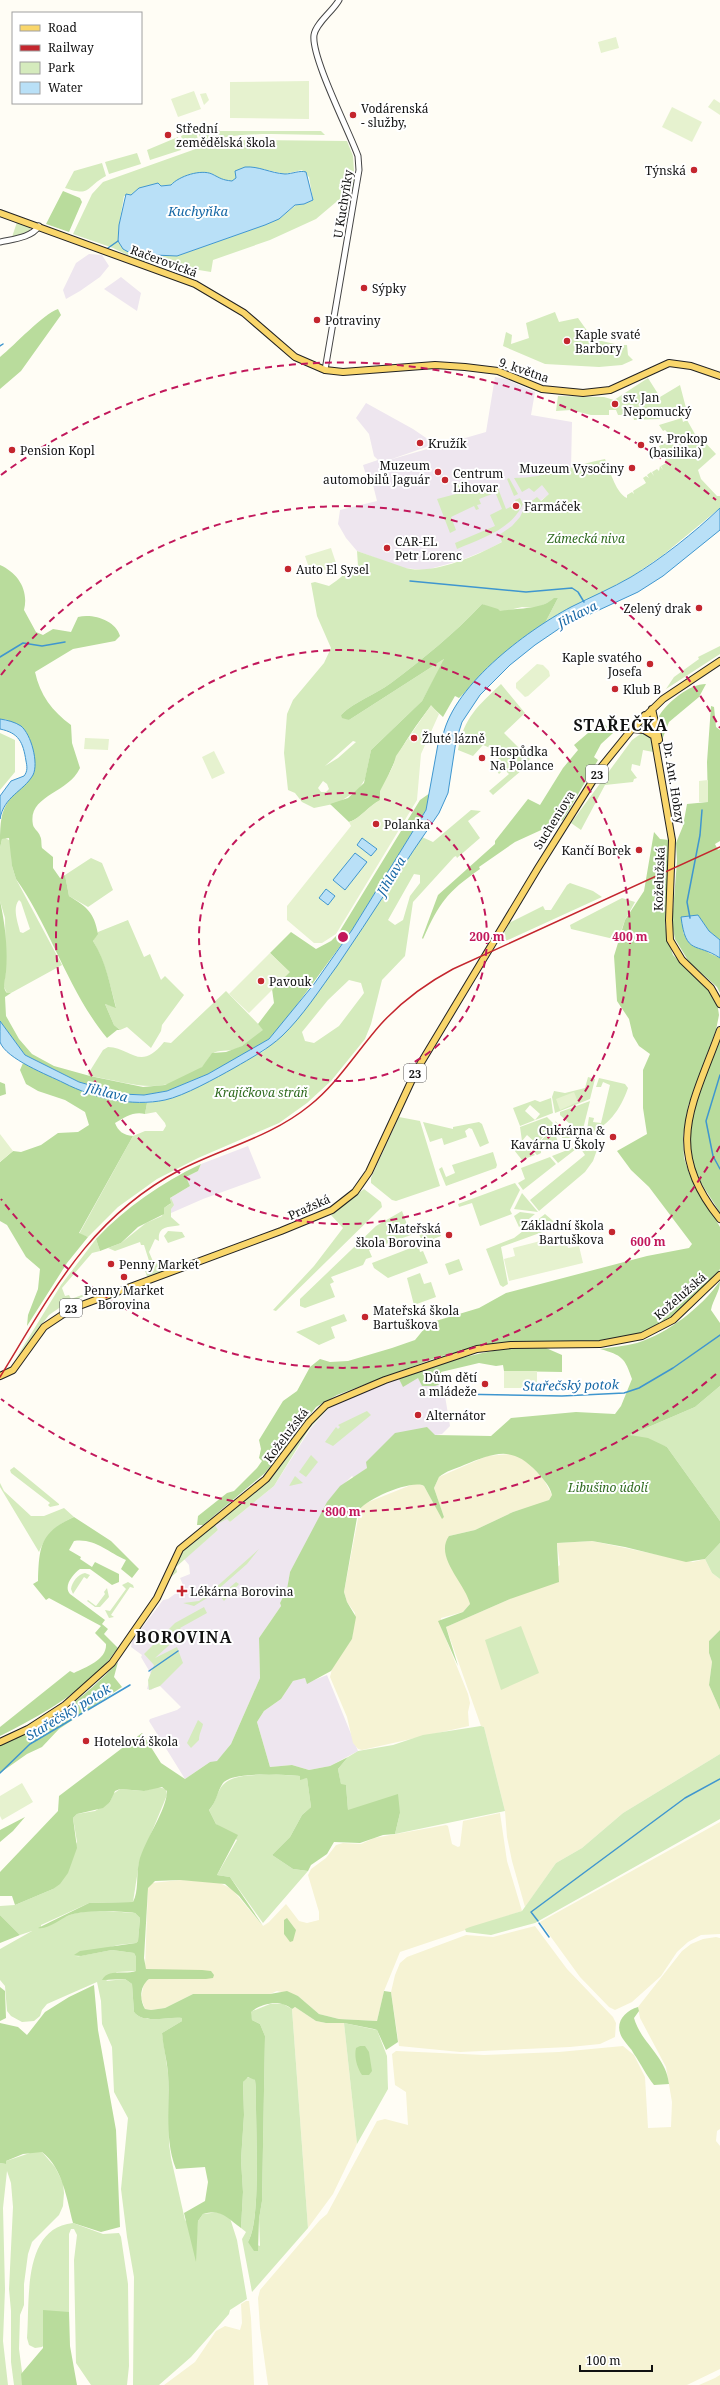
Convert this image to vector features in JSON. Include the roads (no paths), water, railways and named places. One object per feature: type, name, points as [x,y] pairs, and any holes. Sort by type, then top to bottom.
[{"type":"main road","name":"Račerovická","points":[[0,212],[195,284],[244,313],[295,357],[325,370]]},
{"type":"main road","name":"9. května","points":[[325,370],[343,372],[435,364],[498,371],[542,389],[584,393],[610,390],[669,363],[720,376]]},
{"type":"main road","name":"Sucheniova","points":[[506,921],[583,794],[632,729],[645,715],[682,684],[720,661]]},
{"type":"main road","points":[[652,709],[663,761],[662,772]]},
{"type":"main road","name":"Dr. Ant. Hobzy","points":[[645,715],[654,736],[662,772],[671,833]]},
{"type":"main road","points":[[632,729],[644,730],[654,736]]},
{"type":"main road","name":"Koželužská","points":[[671,833],[672,861],[669,913],[670,940],[682,960],[711,988],[720,1004]]},
{"type":"main road","name":"Pražská","points":[[0,1376],[17,1366],[40,1333],[52,1320],[71,1308],[281,1231],[332,1210],[349,1198],[369,1172],[416,1071],[506,921]]},
{"type":"main road","points":[[720,1030],[693,1100],[686,1137],[690,1164],[696,1184],[704,1200],[720,1219]]},
{"type":"main road","name":"Koželužská","points":[[0,1742],[28,1729],[65,1705],[112,1662],[157,1598],[180,1549],[266,1479],[309,1422],[326,1405],[406,1373],[477,1349],[511,1345],[600,1344],[642,1336],[673,1320],[720,1275]]},
{"type":"street","name":"U Kuchyňky","points":[[325,370],[359,170],[358,156],[325,77],[315,39],[316,30],[339,0]]},
{"type":"street","points":[[0,242],[28,236],[35,232],[39,226]]},
{"type":"water","name":"Kuchyňka","points":[[245,167],[285,174],[301,171],[306,172],[313,200],[304,204],[295,205],[279,219],[265,225],[177,256],[132,254],[123,249],[118,241],[119,225],[126,194],[131,195],[139,188],[158,183],[161,186],[171,185],[185,176],[202,172],[232,181],[236,178],[235,171]]},
{"type":"water","name":"Jihlava","points":[[720,508],[720,530],[663,576],[638,592],[560,628],[535,645],[510,665],[480,695],[462,722],[456,741],[448,793],[439,813],[318,993],[290,1028],[271,1045],[234,1068],[190,1091],[173,1098],[152,1102],[126,1102],[87,1093],[28,1066],[4,1048],[0,1042],[0,1021],[25,1055],[79,1082],[122,1094],[144,1095],[167,1091],[208,1074],[269,1039],[314,984],[352,930],[426,810],[438,744],[442,741],[448,721],[459,701],[474,682],[492,663],[533,631],[553,617],[642,570],[677,545]]},
{"type":"water","points":[[0,719],[16,723],[25,730],[33,749],[35,770],[29,781],[5,805],[0,819],[0,796],[11,781],[24,776],[27,765],[25,754],[19,739],[12,733],[0,729]]},
{"type":"water","points":[[362,838],[377,849],[371,856],[357,845]]},
{"type":"water","points":[[355,853],[367,862],[345,890],[333,880]]},
{"type":"water","points":[[326,889],[335,896],[328,905],[319,898]]},
{"type":"water","points":[[698,915],[709,931],[720,940],[720,958],[712,953],[693,946],[686,938],[681,917]]},
{"type":"waterway","points":[[108,248],[118,241]]},
{"type":"waterway","name":"Jihlava","points":[[410,581],[526,592],[572,588],[578,592],[584,602]]},
{"type":"waterway","points":[[0,657],[23,643],[42,646],[65,642]]},
{"type":"waterway","name":"Stařečský potok","points":[[690,918],[687,902],[700,835],[702,810]]},
{"type":"waterway","name":"Stařečský potok","points":[[720,1075],[706,1121],[713,1156],[720,1169]]},
{"type":"waterway","name":"Stařečský potok","points":[[453,1394],[562,1396],[624,1393],[639,1388],[673,1368],[720,1335]]},
{"type":"waterway","name":"Stařečský potok","points":[[149,1671],[178,1651]]},
{"type":"waterway","name":"Stařečský potok","points":[[0,1773],[30,1744],[130,1685]]},
{"type":"waterway","points":[[538,1921],[531,1912],[685,1798],[720,1779]]},
{"type":"waterway","points":[[539,1923],[549,1937]]},
{"type":"railway","points":[[0,1377],[37,1316],[75,1260],[97,1234],[121,1210],[149,1189],[180,1170],[263,1134],[294,1117],[309,1106],[329,1087],[381,1024],[397,1008],[423,987],[453,969],[720,847]]},
{"type":"place","name":"Vodárenská - služby,","points":[[353,115]]},
{"type":"place","name":"Střední zemědělská škola","points":[[168,135]]},
{"type":"place","name":"Týnská","points":[[694,170]]},
{"type":"place","name":"Sýpky","points":[[364,288]]},
{"type":"place","name":"Potraviny","points":[[317,320]]},
{"type":"place","name":"Kaple svaté Barbory","points":[[567,341]]},
{"type":"place","name":"sv. Jan Nepomucký","points":[[615,404]]},
{"type":"place","name":"Kružík","points":[[420,443]]},
{"type":"place","name":"sv. Prokop (basilika)","points":[[641,445]]},
{"type":"place","name":"Pension Kopl","points":[[12,450]]},
{"type":"place","name":"Muzeum Vysočiny","points":[[632,468]]},
{"type":"place","name":"Muzeum automobilů Jaguár","points":[[438,472]]},
{"type":"place","name":"Centrum Lihovar","points":[[445,480]]},
{"type":"place","name":"Farmáček","points":[[516,506]]},
{"type":"place","name":"CAR-EL Petr Lorenc","points":[[387,548]]},
{"type":"place","name":"Auto El Sysel","points":[[288,569]]},
{"type":"place","name":"Zelený drak","points":[[699,608]]},
{"type":"place","name":"Kaple svatého Josefa","points":[[650,664]]},
{"type":"place","name":"Klub B","points":[[615,689]]},
{"type":"place","name":"Žluté lázně","points":[[414,738]]},
{"type":"place","name":"Hospůdka Na Polance","points":[[482,758]]},
{"type":"place","name":"Polanka","points":[[376,824]]},
{"type":"place","name":"Kančí Borek","points":[[639,850]]},
{"type":"place","name":"Pavouk","points":[[261,981]]},
{"type":"place","name":"Cukrárna & Kavárna U Školy","points":[[613,1137]]},
{"type":"place","name":"Základní škola Bartuškova","points":[[612,1232]]},
{"type":"place","name":"Mateřská škola Borovina","points":[[449,1235]]},
{"type":"place","name":"Penny Market","points":[[111,1264]]},
{"type":"place","name":"Penny Market Borovina","points":[[124,1277]]},
{"type":"place","name":"Mateřská škola Bartuškova","points":[[365,1317]]},
{"type":"place","name":"Dům dětí a mládeže","points":[[485,1384]]},
{"type":"place","name":"Alternátor","points":[[418,1415]]},
{"type":"place","name":"Lékárna Borovina","points":[[182,1591]]},
{"type":"place","name":"Hotelová škola","points":[[86,1741]]},
{"type":"district","name":"STAŘEČKA","points":[[621,725]]},
{"type":"district","name":"BOROVINA","points":[[184,1637]]},
{"type":"park label","name":"Zámecká niva","points":[[586,538]]},
{"type":"park label","name":"Krajíčkova stráň","points":[[261,1092]]},
{"type":"park label","name":"Libušino údolí","points":[[608,1487]]}]
